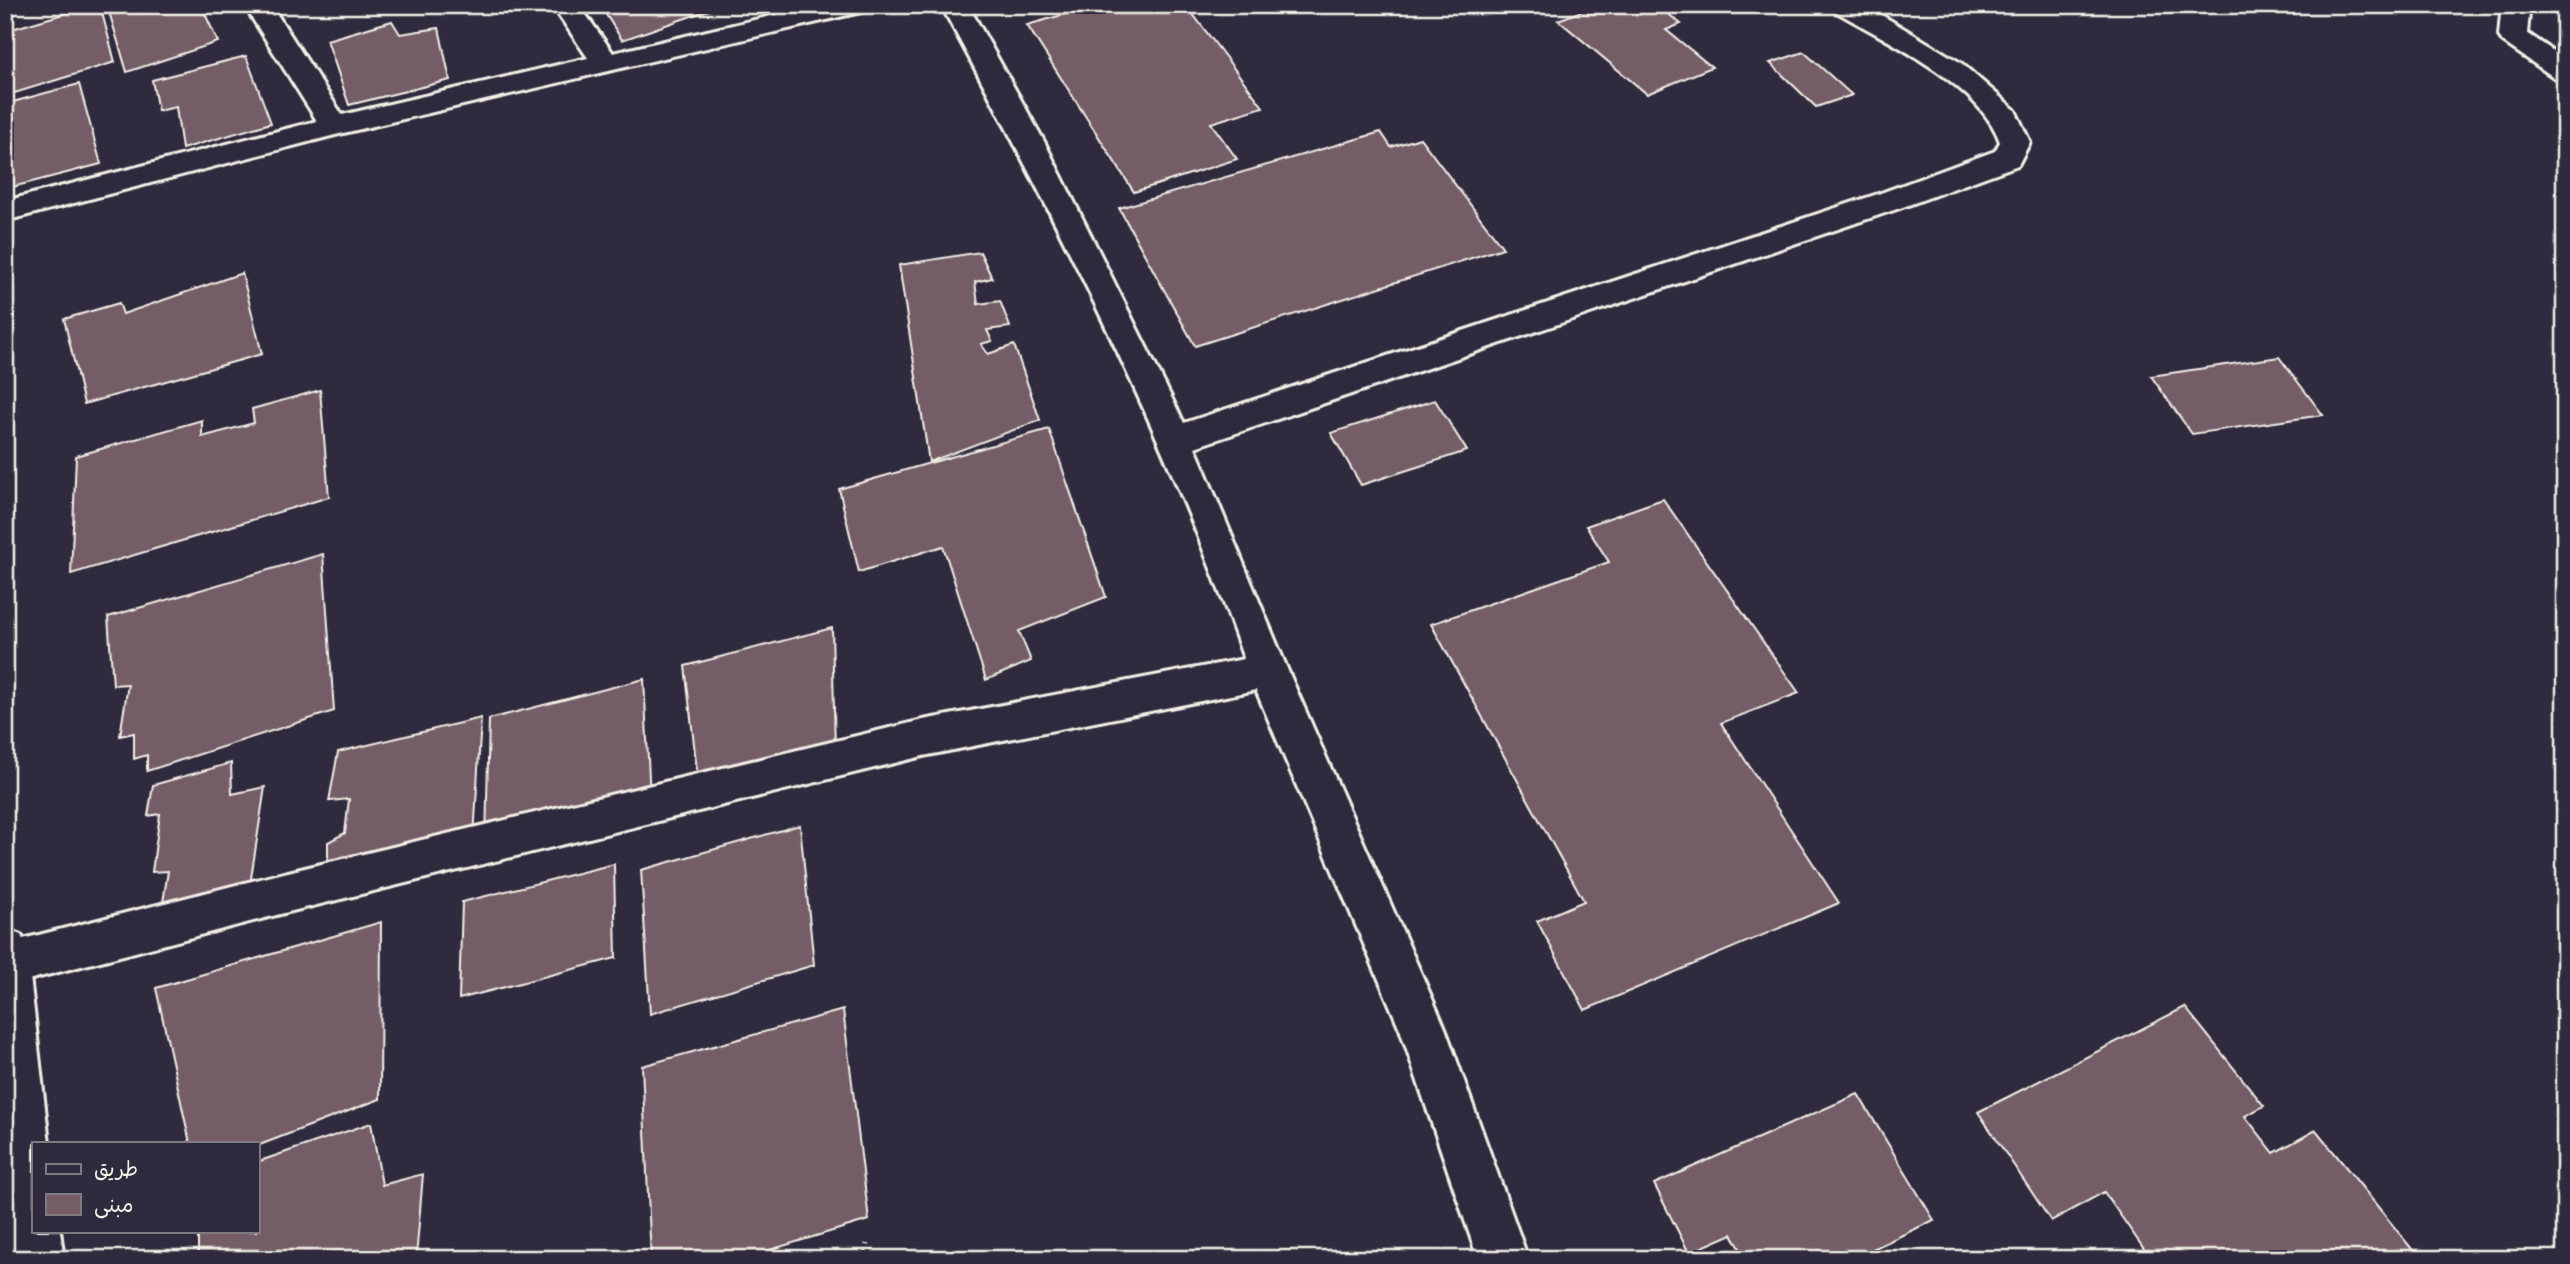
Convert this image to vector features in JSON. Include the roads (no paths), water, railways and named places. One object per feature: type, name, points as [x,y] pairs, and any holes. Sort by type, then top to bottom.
[{"type":"street","points":[[257,5],[335,126]]},
{"type":"street","points":[[565,5],[606,63]]},
{"type":"street","points":[[5,211],[335,126],[855,5]]},
{"type":"street","points":[[954,5],[1030,143],[1175,440],[1251,623],[1268,671],[1422,1028],[1503,1259]]},
{"type":"street","points":[[1175,440],[1902,197],[2007,159],[2015,142],[2007,119],[1978,91],[1845,5]]},
{"type":"street","points":[[2521,5],[2515,14],[2514,36],[2565,72]]},
{"type":"street","points":[[32,1207],[6,957],[284,893],[923,738],[1268,671]]},
{"type":"street","points":[[35,1232],[39,1259]]}]
